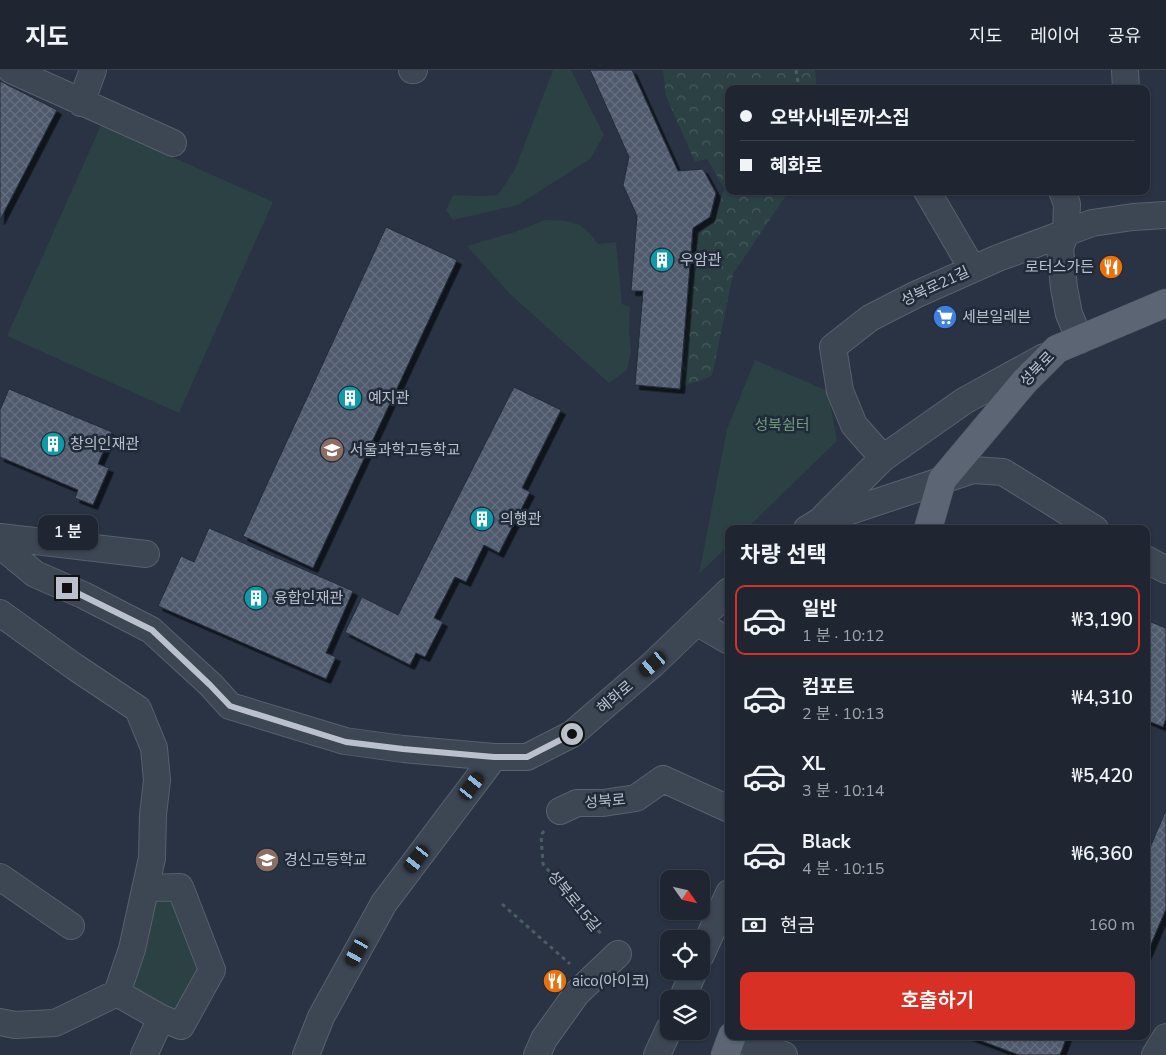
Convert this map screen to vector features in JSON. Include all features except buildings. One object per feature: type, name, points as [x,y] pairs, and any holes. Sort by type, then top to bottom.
[{"type":"main road","name":"성북로","points":[[929,525],[942,480],[1025,381],[1068,344],[1166,303]]},
{"type":"street","points":[[11,70],[173,143]]},
{"type":"street","points":[[81,103],[93,70]]},
{"type":"street","points":[[1125,70],[1126,85]]},
{"type":"street","points":[[929,195],[972,268]]},
{"type":"street","points":[[814,525],[883,458],[964,401],[1068,344],[1070,314],[1064,288],[1060,248],[1066,232],[1067,204],[1064,195]]},
{"type":"street","name":"성북로21길","points":[[883,458],[854,425],[840,391],[834,347],[870,318],[972,268],[1092,223],[1166,215]]},
{"type":"street","points":[[814,525],[973,470],[1002,472],[1088,525]]},
{"type":"street","points":[[0,537],[146,554]]},
{"type":"street","name":"혜화로","points":[[0,545],[35,574],[83,595],[152,630],[230,706],[346,742],[494,757],[527,757],[572,734],[653,664],[725,596]]},
{"type":"street","points":[[1150,561],[1166,570]]},
{"type":"street","points":[[0,613],[138,709],[154,748],[157,780],[153,815],[152,858],[132,949],[117,993],[55,1023],[15,1024],[0,1022]]},
{"type":"street","points":[[698,622],[725,639]]},
{"type":"street","points":[[306,1055],[321,1017],[384,903],[494,757]]},
{"type":"street","name":"성북로","points":[[560,811],[577,803],[603,803],[636,798],[663,779],[725,807]]},
{"type":"street","points":[[0,877],[71,926]]},
{"type":"street","points":[[117,993],[161,1018],[181,1026],[212,970],[180,887],[146,888]]},
{"type":"street","points":[[710,935],[725,902]]},
{"type":"street","points":[[538,1055],[544,1039],[577,993],[618,954]]},
{"type":"street","points":[[144,1055],[161,1018]]},
{"type":"street","points":[[1155,1055],[1166,1037]]},
{"type":"street","points":[[657,1055],[664,1040]]},
{"type":"street","points":[[729,1043],[784,1055]]},
{"type":"path","points":[[796,70],[798,85]]},
{"type":"path","name":"성북로15길","points":[[560,811],[541,835],[543,864],[618,954]]},
{"type":"path","points":[[502,904],[589,982]]},
{"type":"green space","points":[[553,70],[571,70],[604,135],[590,159],[518,205],[453,220],[446,210],[453,195],[498,195],[515,169]]},
{"type":"green space","points":[[663,70],[815,70],[817,85],[725,85],[725,195],[786,195],[733,274],[712,376],[679,388],[699,233],[715,219],[724,188],[707,159],[695,162],[666,96]]},
{"type":"green space","points":[[101,125],[273,202],[179,413],[7,336]]},
{"type":"green space","points":[[545,220],[576,223],[586,230],[598,244],[616,242],[622,304],[630,307],[629,331],[631,352],[627,370],[609,383],[511,295],[467,246],[518,231]]},
{"type":"green space","name":"성북쉼터","points":[[755,360],[828,391],[837,441],[750,525],[725,525],[725,549],[699,574],[727,429]]},
{"type":"green space","points":[[154,900],[175,902],[200,968],[173,1017],[125,990]]},
{"type":"place","name":"우암관","points":[[662,260]]},
{"type":"place","name":"로터스가든","points":[[1111,267]]},
{"type":"place","name":"세븐일레븐","points":[[945,317]]},
{"type":"place","name":"예지관","points":[[350,398]]},
{"type":"place","name":"창의인재관","points":[[53,444]]},
{"type":"place","name":"서울과학고등학교","points":[[332,450]]},
{"type":"place","name":"의행관","points":[[482,519]]},
{"type":"place","name":"융합인재관","points":[[256,598]]},
{"type":"place","name":"경신고등학교","points":[[267,860]]},
{"type":"place","name":"aico(아이코)","points":[[555,981]]},
{"type":"route","points":[[67,588],[152,630],[230,706],[346,742],[494,757],[527,757],[572,734]]}]
